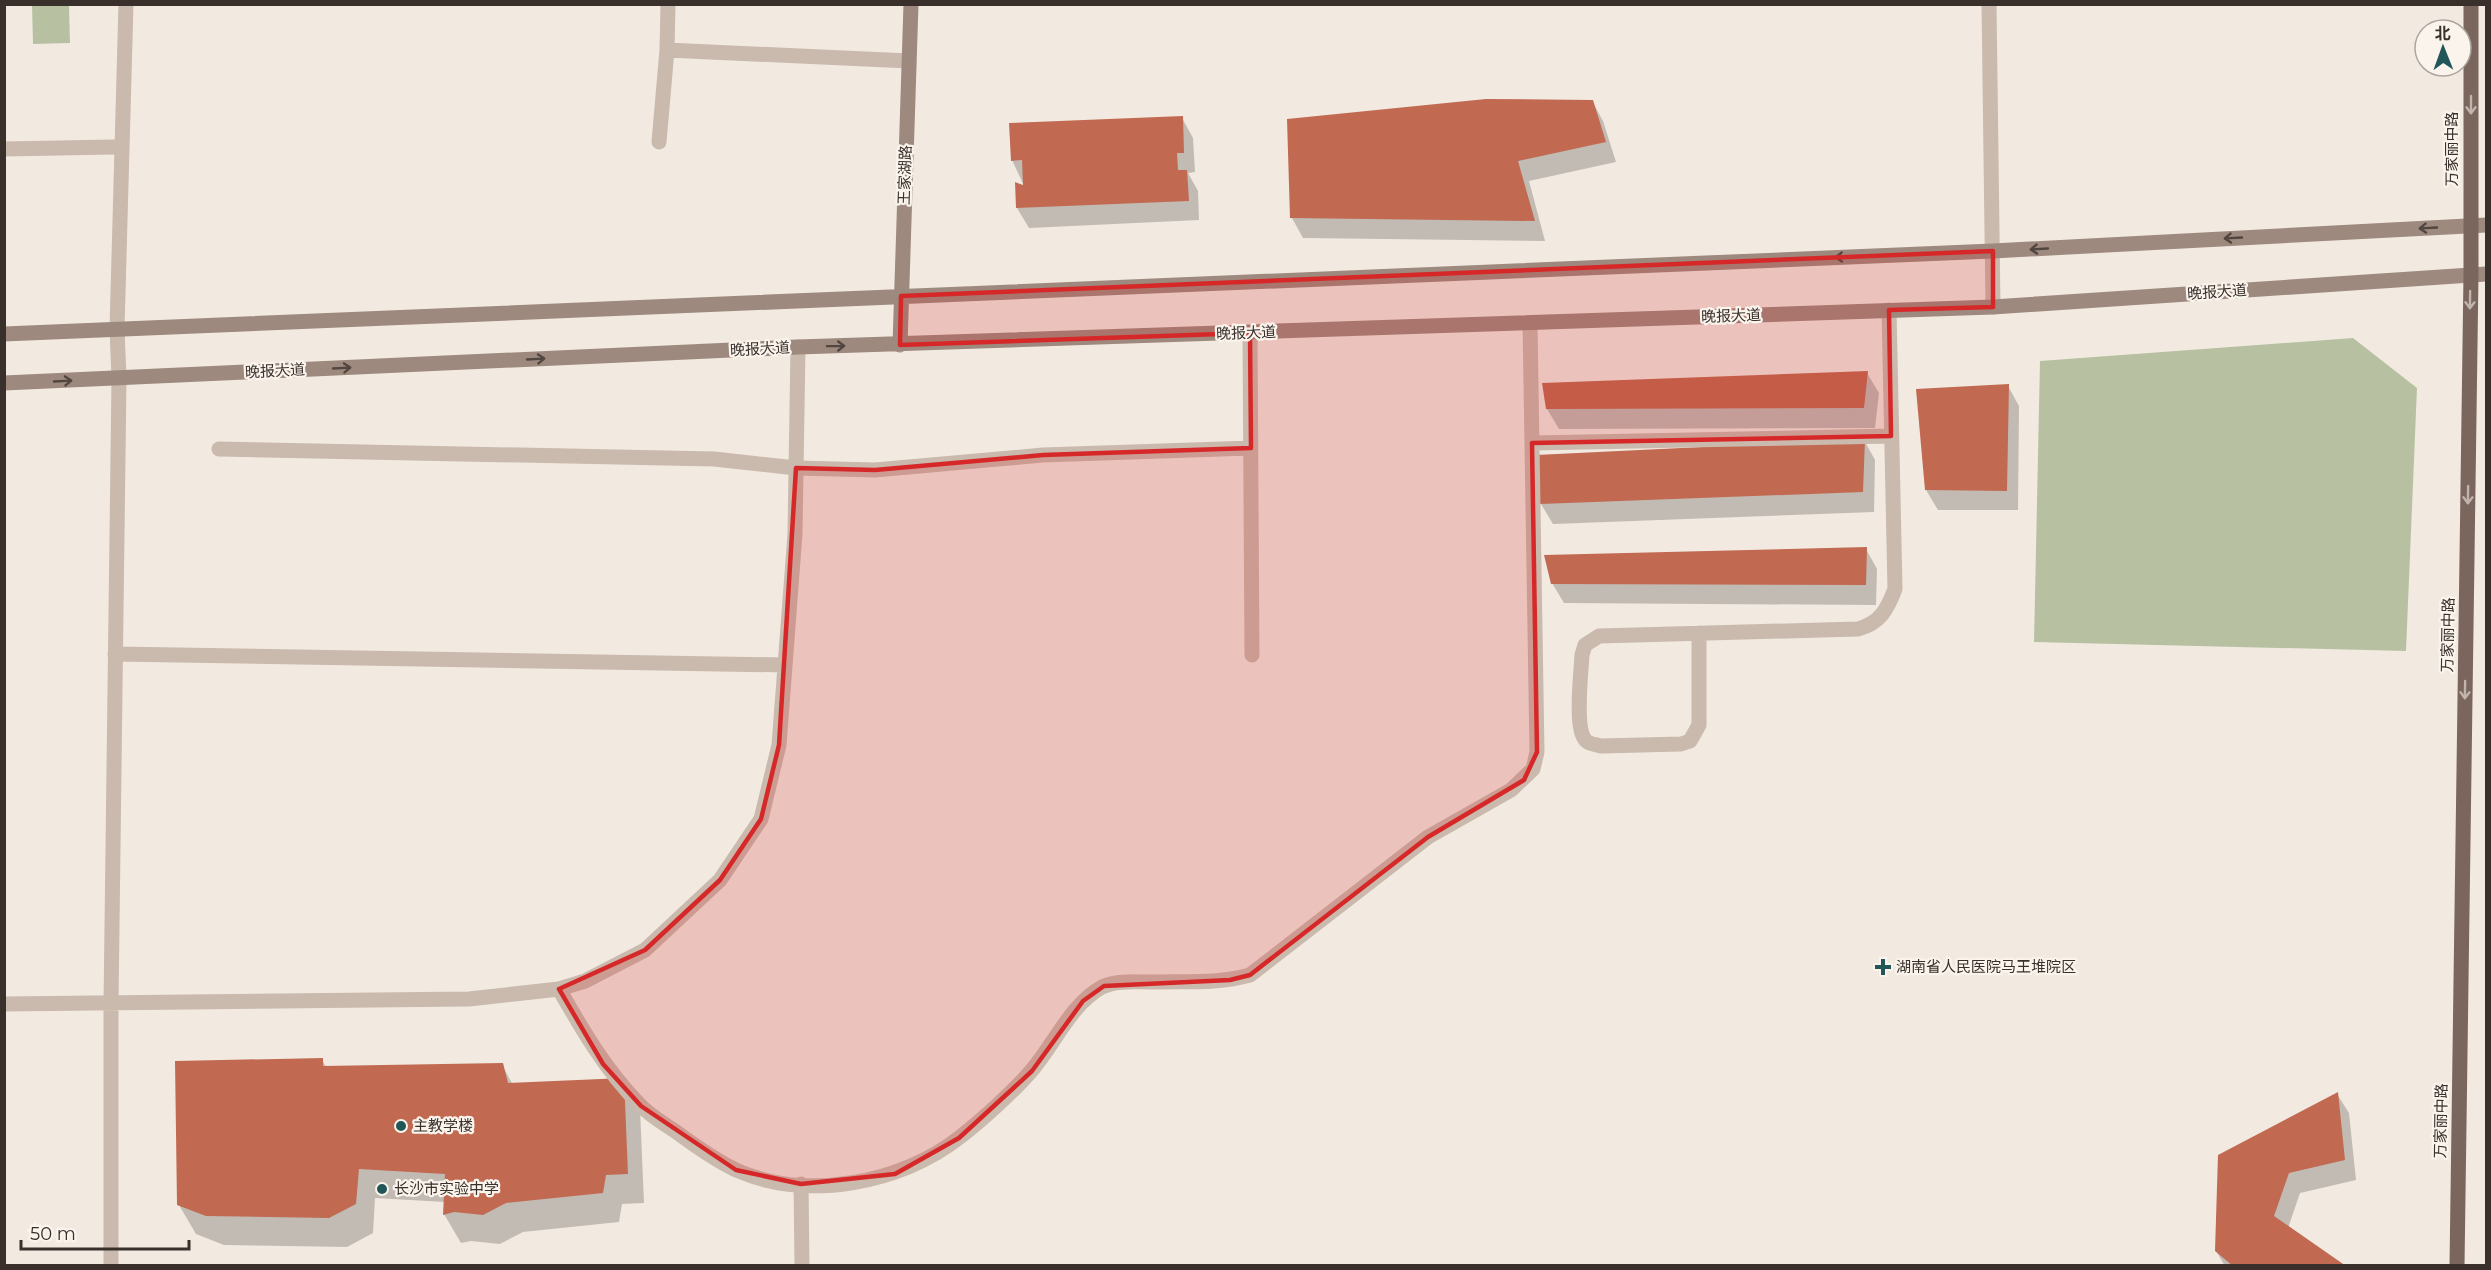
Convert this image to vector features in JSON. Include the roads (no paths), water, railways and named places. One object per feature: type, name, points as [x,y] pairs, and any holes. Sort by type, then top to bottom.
[{"type":"main road","name":"王家湖路","points":[[900,345],[911,4]]},
{"type":"main road","name":"万家丽中路","points":[[2457,1266],[2471,274],[2471,4]]},
{"type":"main road","points":[[4,334],[1993,251],[2487,225]]},
{"type":"main road","name":"晚报大道","points":[[4,383],[798,347],[1993,307],[2487,274]]},
{"type":"street","points":[[111,1266],[111,1004],[119,378],[117,329],[126,4]]},
{"type":"street","points":[[659,142],[667,50],[668,4]]},
{"type":"street","points":[[1989,4],[1993,307]]},
{"type":"street","points":[[667,50],[909,61]]},
{"type":"street","points":[[4,148],[114,147]]},
{"type":"street","points":[[1699,633],[1699,725],[1690,741],[1681,744],[1601,746],[1588,743],[1582,737],[1580,725],[1582,655],[1585,645],[1599,636],[1699,633],[1858,629],[1870,626],[1881,618],[1895,589],[1888,310]]},
{"type":"street","points":[[559,989],[603,1064],[640,1106],[693,1144],[736,1170],[769,1180],[801,1184],[840,1183],[895,1174],[928,1158],[959,1138],[1032,1071],[1083,1001],[1104,986],[1129,982],[1230,980],[1250,975],[1428,837],[1511,790],[1533,769],[1537,752],[1530,323]]},
{"type":"street","points":[[1250,333],[1252,655]]},
{"type":"street","points":[[4,1004],[470,999],[559,989],[585,981],[645,950],[720,880],[761,819],[779,745],[795,534],[798,347]]},
{"type":"street","points":[[1532,443],[1891,436]]},
{"type":"street","points":[[219,449],[702,459],[796,468],[875,470],[1043,455],[1251,448]]},
{"type":"street","points":[[116,654],[785,664]]},
{"type":"street","points":[[801,1184],[802,1266]]},
{"type":"place","name":"湖南省人民医院马王堆院区","points":[[1883,967]]},
{"type":"place","name":"主教学楼","points":[[401,1126]]},
{"type":"place","name":"长沙市实验中学","points":[[382,1189]]}]
